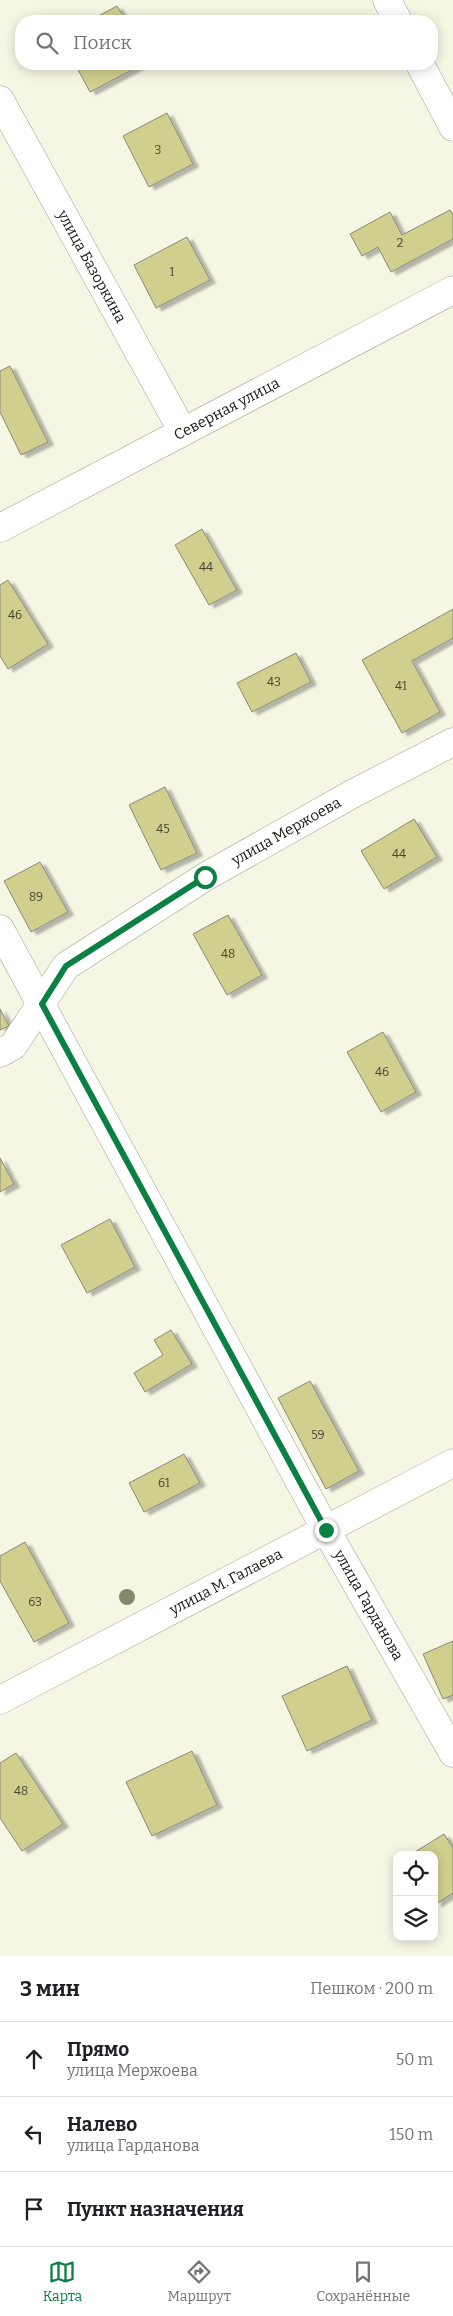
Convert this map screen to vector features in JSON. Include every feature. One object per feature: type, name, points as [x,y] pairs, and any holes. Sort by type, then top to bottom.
[{"type":"street","points":[[387,0],[395,15]]},
{"type":"street","points":[[423,70],[453,127]]},
{"type":"street","name":"улица Базоркина","points":[[0,100],[183,432]]},
{"type":"street","name":"Северная улица","points":[[0,528],[453,290]]},
{"type":"street","name":"улица Мержоева","points":[[0,1053],[13,1046],[66,966],[180,892],[354,793],[453,742]]},
{"type":"street","name":"улица Гарданова","points":[[0,929],[326,1530],[453,1752]]},
{"type":"street","name":"улица М. Галаева","points":[[0,1700],[453,1463]]},
{"type":"building","points":[[117,6],[122,15],[100,15]]},
{"type":"building","points":[[78,70],[132,70],[90,92]]},
{"type":"building","points":[[167,113],[193,164],[149,187],[123,136]]},
{"type":"building","points":[[450,210],[453,215],[453,239],[391,272],[378,247],[362,256],[350,234],[390,212],[402,235]]},
{"type":"building","points":[[187,237],[210,280],[156,308],[134,265]]},
{"type":"building","points":[[10,366],[48,442],[21,455],[0,412],[0,371]]},
{"type":"building","points":[[202,529],[237,590],[209,605],[175,545]]},
{"type":"building","points":[[8,580],[48,644],[8,669],[0,656],[0,585]]},
{"type":"building","points":[[453,609],[453,638],[412,661],[440,712],[402,733],[362,660]]},
{"type":"building","points":[[296,653],[311,682],[252,712],[237,683]]},
{"type":"building","points":[[165,787],[197,853],[161,870],[129,805]]},
{"type":"building","points":[[414,819],[437,857],[384,889],[361,851]]},
{"type":"building","points":[[40,862],[68,912],[31,932],[4,881]]},
{"type":"building","points":[[228,915],[262,975],[227,995],[193,934]]},
{"type":"building","points":[[0,1009],[9,1026],[0,1030]]},
{"type":"building","points":[[383,1032],[416,1092],[381,1112],[347,1052]]},
{"type":"building","points":[[0,1158],[14,1184],[0,1192]]},
{"type":"building","points":[[110,1219],[135,1267],[87,1293],[61,1245]]},
{"type":"building","points":[[171,1330],[192,1364],[145,1392],[134,1373],[163,1355],[154,1340]]},
{"type":"building","points":[[310,1381],[359,1471],[326,1489],[278,1398]]},
{"type":"building","points":[[184,1454],[200,1483],[144,1512],[129,1483]]},
{"type":"building","points":[[25,1542],[69,1623],[34,1642],[0,1581],[0,1556]]},
{"type":"building","points":[[453,1641],[453,1695],[443,1699],[423,1654]]},
{"type":"building","points":[[347,1666],[372,1720],[307,1751],[282,1696]]},
{"type":"building","points":[[192,1751],[217,1805],[152,1836],[126,1782]]},
{"type":"building","points":[[16,1753],[63,1824],[22,1851],[0,1818],[0,1763]]},
{"type":"building","points":[[444,1834],[453,1848],[453,1893],[438,1903],[438,1851],[416,1851]]},
{"type":"route","points":[[205,877],[66,966],[42,1004],[326,1530]]}]
